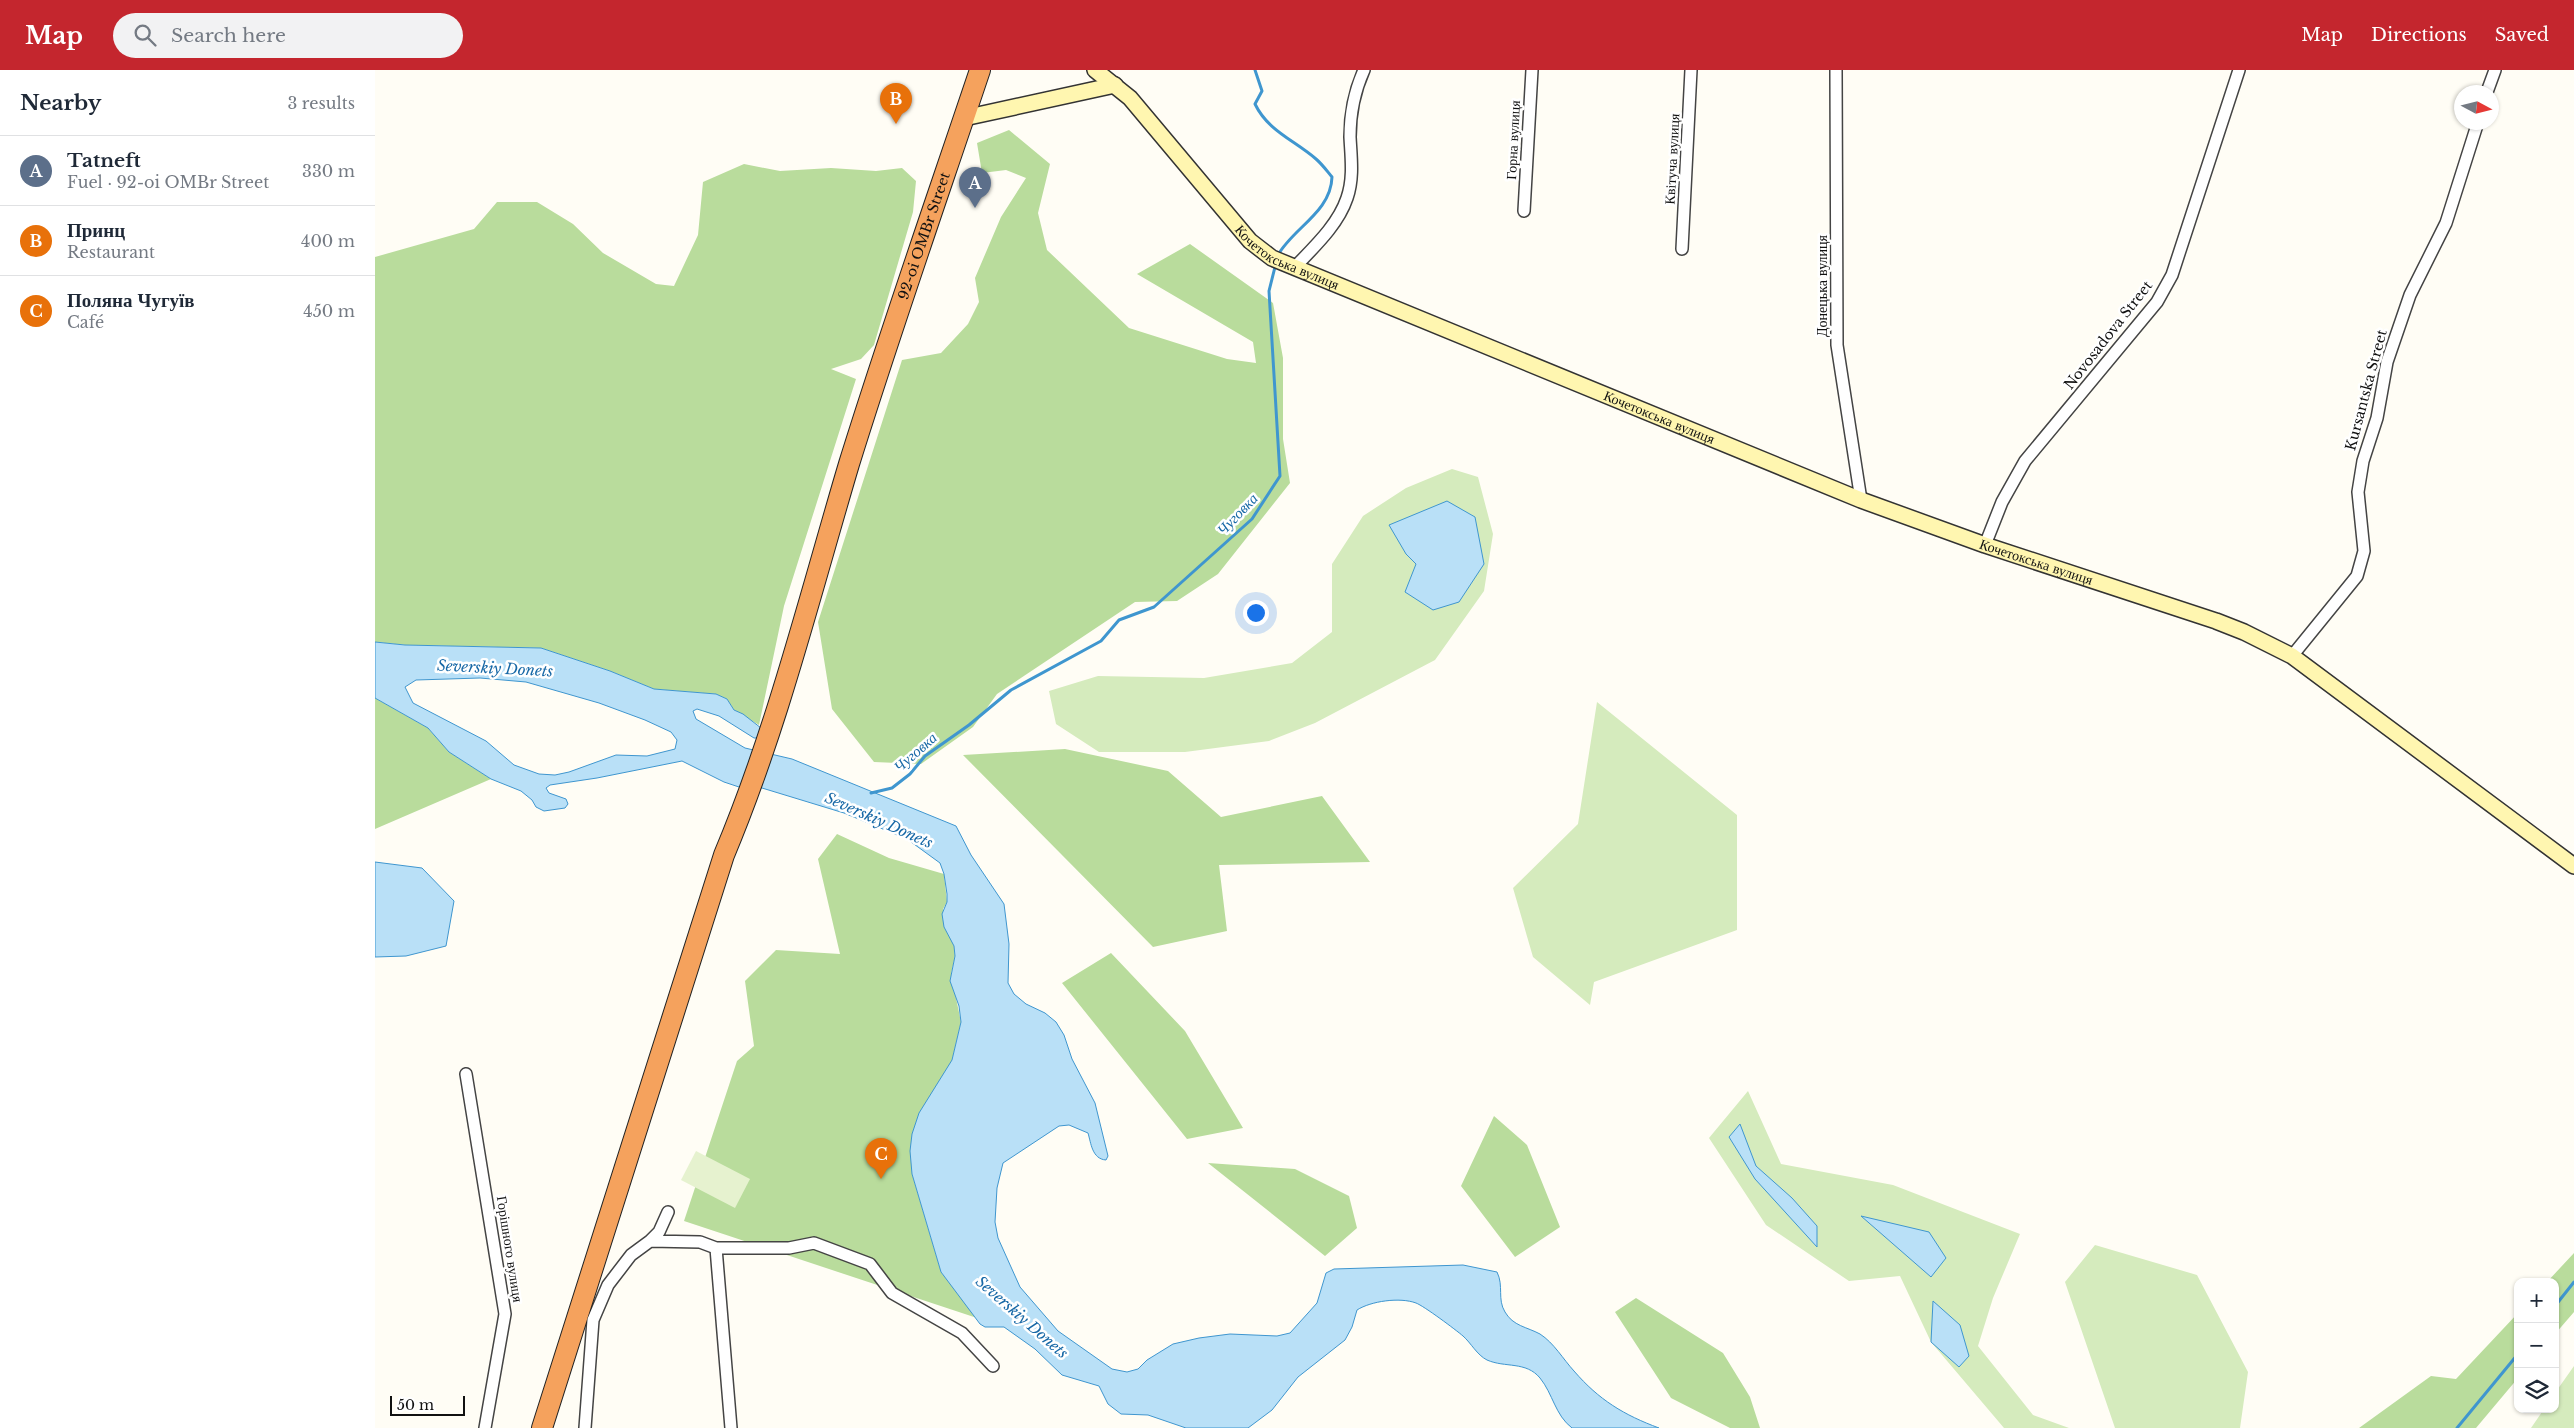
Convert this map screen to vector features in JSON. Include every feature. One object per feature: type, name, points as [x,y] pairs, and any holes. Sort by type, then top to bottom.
[{"type":"highway","name":"92-oi OMBr Street","points":[[542,1428],[724,855],[746,802],[769,732],[850,461],[980,70]]},
{"type":"main road","name":"Кочетокська вулиця","points":[[1095,70],[1130,98],[1250,241],[1283,262],[1861,500],[1985,545],[2216,621],[2244,632],[2292,656],[2574,866]]},
{"type":"main road","points":[[964,118],[1115,85]]},
{"type":"street","points":[[1283,262],[1339,215],[1348,197],[1352,175],[1352,119],[1354,101],[1364,70]]},
{"type":"street","name":"Горна вулиця","points":[[1524,211],[1532,70]]},
{"type":"street","name":"Квітуча вулиця","points":[[1682,249],[1691,70]]},
{"type":"street","name":"Донецька вулиця","points":[[1836,70],[1837,345],[1861,500]]},
{"type":"street","name":"Novosadova Street","points":[[1985,545],[2002,502],[2025,461],[2157,302],[2172,275],[2239,70]]},
{"type":"street","points":[[2490,85],[2495,70]]},
{"type":"street","name":"Kursantska Street","points":[[2292,656],[2357,576],[2364,551],[2358,492],[2363,461],[2377,418],[2387,362],[2411,295],[2446,223],[2475,130]]},
{"type":"street","name":"Горішного вулиця","points":[[466,1074],[505,1314],[485,1428]]},
{"type":"street","points":[[585,1428],[593,1320],[608,1285],[631,1255],[659,1232],[668,1212]]},
{"type":"street","points":[[650,1241],[700,1242],[716,1248],[789,1248],[814,1242],[870,1264],[892,1293],[962,1332],[993,1366]]},
{"type":"street","points":[[716,1248],[731,1428]]},
{"type":"green space","points":[[1009,130],[1050,164],[1038,213],[1047,250],[1129,328],[1227,359],[1256,363],[1253,342],[1137,274],[1190,244],[1273,303],[1283,358],[1283,439],[1290,483],[1218,574],[1177,601],[1135,602],[997,694],[973,727],[921,764],[874,762],[832,709],[818,622],[902,360],[941,353],[968,324],[979,302],[975,278],[1001,217],[1026,178],[1006,170],[982,173],[977,143]]},
{"type":"green space","points":[[744,164],[780,171],[831,168],[876,171],[902,168],[916,181],[913,212],[874,345],[861,359],[831,369],[856,379],[784,606],[759,725],[734,710],[727,699],[716,694],[654,689],[610,671],[541,648],[405,645],[375,642],[375,257],[474,229],[497,202],[537,202],[573,224],[603,253],[656,284],[674,286],[698,235],[703,182]]},
{"type":"green space","points":[[1452,469],[1478,477],[1493,534],[1484,591],[1435,660],[1315,723],[1269,741],[1185,752],[1099,752],[1056,724],[1049,691],[1098,676],[1204,678],[1292,663],[1332,632],[1332,564],[1363,516],[1406,488]]},
{"type":"green space","points":[[375,698],[428,728],[449,752],[491,779],[375,829]]},
{"type":"green space","points":[[1597,702],[1737,815],[1737,930],[1594,982],[1590,1005],[1533,957],[1513,888],[1578,824]]},
{"type":"green space","points":[[1065,749],[1168,771],[1221,817],[1322,796],[1370,862],[1219,865],[1227,931],[1153,947],[963,755]]},
{"type":"green space","points":[[837,834],[889,858],[944,874],[947,902],[943,909],[954,946],[955,956],[951,974],[961,1022],[952,1060],[912,1174],[941,1272],[977,1318],[684,1221],[737,1061],[754,1046],[745,981],[776,950],[840,954],[818,859]]},
{"type":"green space","points":[[1111,953],[1185,1031],[1243,1128],[1187,1139],[1062,983]]},
{"type":"green space","points":[[1748,1091],[1781,1164],[1893,1185],[2020,1234],[1993,1298],[1978,1346],[2033,1415],[2069,1428],[2004,1428],[1931,1342],[1900,1276],[1849,1281],[1766,1225],[1709,1138]]},
{"type":"green space","points":[[1494,1116],[1527,1145],[1560,1227],[1515,1257],[1461,1186]]},
{"type":"green space","points":[[696,1151],[750,1179],[735,1208],[681,1180]]},
{"type":"green space","points":[[1208,1163],[1295,1169],[1349,1196],[1357,1228],[1325,1256]]},
{"type":"green space","points":[[2095,1245],[2197,1275],[2248,1372],[2240,1428],[2115,1428],[2065,1282]]},
{"type":"green space","points":[[2574,1253],[2574,1312],[2559,1329],[2559,1278],[2551,1278]]},
{"type":"green space","points":[[1636,1298],[1723,1353],[1750,1397],[1760,1428],[1730,1428],[1671,1398],[1615,1312]]},
{"type":"green space","points":[[2514,1317],[2514,1383],[2476,1428],[2359,1428],[2431,1376],[2456,1379]]},
{"type":"green space","points":[[2574,1366],[2574,1428],[2531,1428],[2541,1413],[2559,1413],[2559,1387]]},
{"type":"water","points":[[1447,501],[1475,517],[1484,564],[1459,602],[1433,610],[1405,592],[1416,564],[1406,554],[1389,525]]},
{"type":"water","name":"Severskiy Donets","points":[[375,642],[405,645],[541,648],[610,671],[654,689],[716,694],[727,699],[734,710],[743,714],[761,728],[757,738],[754,738],[719,716],[697,709],[693,711],[696,719],[745,748],[792,759],[956,826],[971,855],[1004,904],[1009,944],[1008,983],[1014,994],[1026,1004],[1045,1013],[1056,1022],[1064,1035],[1072,1059],[1095,1103],[1108,1156],[1106,1160],[1098,1157],[1093,1150],[1088,1133],[1069,1125],[1059,1126],[1003,1163],[997,1188],[995,1222],[998,1238],[1020,1287],[1058,1331],[1112,1369],[1127,1372],[1138,1369],[1147,1360],[1173,1344],[1199,1338],[1230,1334],[1277,1336],[1290,1333],[1317,1303],[1326,1273],[1334,1269],[1463,1265],[1497,1272],[1503,1307],[1508,1317],[1545,1338],[1583,1381],[1613,1406],[1634,1418],[1659,1428],[1572,1428],[1558,1411],[1540,1378],[1534,1373],[1522,1367],[1487,1360],[1463,1336],[1433,1313],[1416,1303],[1402,1300],[1378,1302],[1357,1310],[1352,1327],[1345,1340],[1298,1377],[1272,1410],[1248,1428],[1186,1428],[1148,1415],[1121,1414],[1108,1404],[1099,1386],[1062,1375],[1035,1349],[1004,1327],[985,1327],[980,1324],[941,1272],[912,1174],[910,1151],[912,1134],[919,1113],[952,1060],[961,1022],[959,1006],[950,981],[955,956],[954,946],[944,927],[942,914],[947,902],[947,894],[940,863],[907,839],[844,813],[762,788],[739,787],[724,782],[682,761],[597,778],[550,785],[546,788],[549,793],[566,799],[568,804],[565,808],[544,811],[536,807],[532,800],[521,791],[491,779],[449,752],[428,728],[375,698]],"holes":[[[480,678],[526,682],[599,703],[645,720],[671,732],[677,740],[675,749],[647,756],[616,755],[569,772],[555,775],[539,774],[514,765],[486,741],[413,703],[405,687],[416,680]]]},
{"type":"water","points":[[375,862],[422,868],[454,901],[446,946],[406,956],[375,957]]},
{"type":"water","points":[[1740,1124],[1756,1166],[1792,1198],[1817,1226],[1817,1247],[1755,1179],[1729,1137]]},
{"type":"water","points":[[1861,1216],[1929,1232],[1946,1258],[1931,1277]]},
{"type":"water","points":[[1933,1301],[1960,1325],[1969,1356],[1959,1367],[1931,1342]]},
{"type":"waterway","name":"Чуговка","points":[[1255,70],[1262,91],[1255,104],[1260,113],[1274,128],[1316,159],[1332,177],[1330,189],[1325,200],[1278,255]]},
{"type":"waterway","name":"Чуговка","points":[[871,793],[892,788],[910,774],[925,756],[969,725],[1011,690],[1101,641],[1119,620],[1154,607],[1252,519],[1280,476],[1269,291],[1276,263]]},
{"type":"waterway","points":[[2559,1301],[2574,1282]]},
{"type":"waterway","points":[[2457,1428],[2514,1359]]},
{"type":"place","name":"Принц","points":[[896,124]]},
{"type":"place","name":"Tatneft","points":[[975,208]]},
{"type":"place","name":"Поляна Чугуїв","points":[[881,1179]]}]
